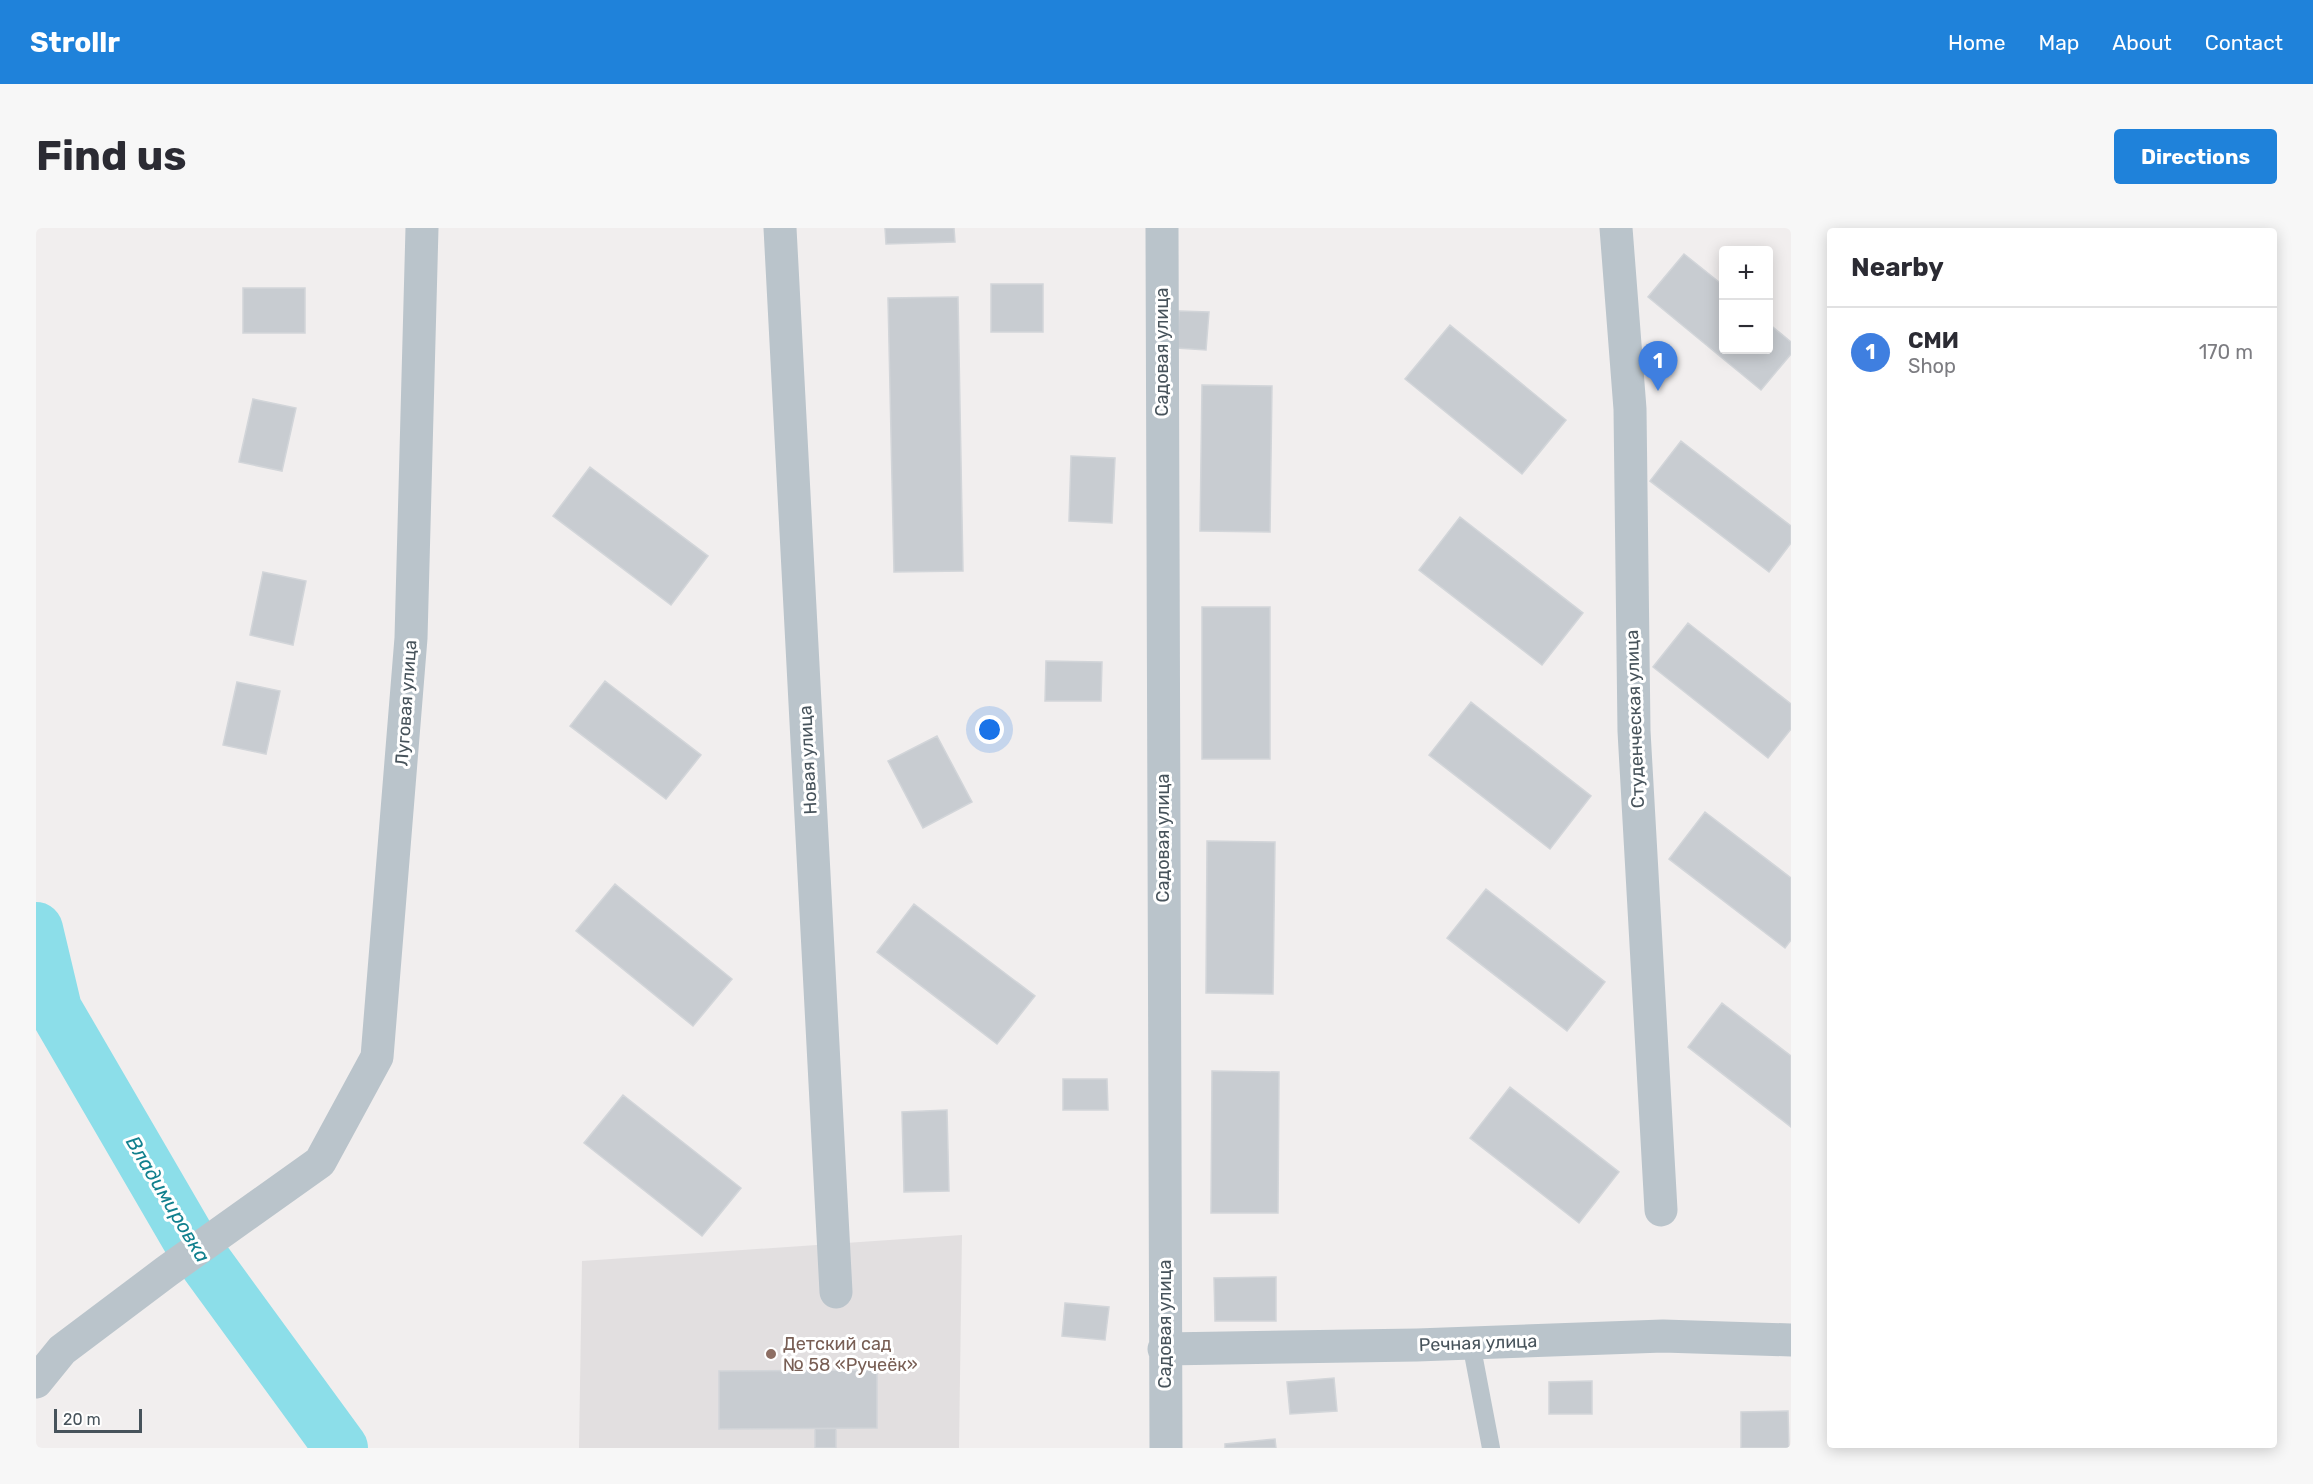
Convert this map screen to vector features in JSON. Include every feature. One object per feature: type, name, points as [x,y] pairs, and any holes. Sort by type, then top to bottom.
[{"type":"street","name":"Луговая улица","points":[[36,1382],[62,1350],[167,1271],[320,1162],[377,1057],[411,638],[422,228]]},
{"type":"street","name":"Новая улица","points":[[780,228],[836,1292]]},
{"type":"street","name":"Садовая улица","points":[[1162,228],[1166,1448]]},
{"type":"street","name":"Студенческая улица","points":[[1616,228],[1630,409],[1634,730],[1661,1210]]},
{"type":"street","name":"Речная улица","points":[[1164,1349],[1471,1343],[1664,1336],[1791,1340]]},
{"type":"lane","points":[[1471,1343],[1491,1448]]},
{"type":"shaded area","name":"Детский сад № 58 «Ручеёк»","points":[[962,1235],[959,1448],[579,1448],[582,1261]]},
{"type":"building","points":[[885,228],[954,228],[955,242],[886,244]]},
{"type":"building","points":[[1684,254],[1719,282],[1719,354],[1773,354],[1773,327],[1791,342],[1791,354],[1761,390],[1648,297]]},
{"type":"building","points":[[991,284],[1043,284],[1043,332],[991,332]]},
{"type":"building","points":[[243,288],[305,288],[305,333],[243,333]]},
{"type":"building","points":[[958,297],[963,571],[894,572],[888,298]]},
{"type":"building","points":[[1179,311],[1209,312],[1206,350],[1177,348]]},
{"type":"building","points":[[1450,325],[1566,420],[1522,474],[1405,379]]},
{"type":"building","points":[[1202,385],[1272,386],[1270,532],[1200,531]]},
{"type":"building","points":[[253,399],[296,408],[282,471],[239,462]]},
{"type":"building","points":[[1681,441],[1791,526],[1791,543],[1769,572],[1650,481]]},
{"type":"building","points":[[1071,456],[1115,458],[1112,523],[1069,521]]},
{"type":"building","points":[[590,467],[708,556],[671,605],[553,516]]},
{"type":"building","points":[[1460,517],[1583,613],[1542,665],[1419,570]]},
{"type":"building","points":[[263,572],[306,581],[293,645],[250,635]]},
{"type":"building","points":[[1202,607],[1270,607],[1270,759],[1202,759]]},
{"type":"building","points":[[1688,623],[1791,704],[1791,729],[1768,758],[1653,667]]},
{"type":"building","points":[[1046,661],[1102,662],[1101,701],[1045,701]]},
{"type":"building","points":[[605,681],[701,755],[666,799],[570,726]]},
{"type":"building","points":[[237,682],[280,691],[266,754],[223,745]]},
{"type":"building","points":[[1471,702],[1591,796],[1550,849],[1429,755]]},
{"type":"building","points":[[937,736],[972,802],[923,828],[888,761]]},
{"type":"building","points":[[1705,812],[1791,878],[1791,940],[1785,948],[1669,859]]},
{"type":"building","points":[[1207,841],[1275,842],[1273,994],[1206,993]]},
{"type":"building","points":[[615,884],[732,979],[693,1026],[576,931]]},
{"type":"building","points":[[1486,889],[1605,982],[1567,1031],[1447,938]]},
{"type":"building","points":[[914,904],[1035,996],[997,1044],[877,952]]},
{"type":"building","points":[[1722,1003],[1791,1056],[1791,1127],[1688,1047]]},
{"type":"building","points":[[1212,1071],[1279,1072],[1278,1213],[1211,1213]]},
{"type":"building","points":[[1063,1079],[1107,1079],[1108,1110],[1063,1110]]},
{"type":"building","points":[[1510,1087],[1619,1172],[1579,1223],[1470,1138]]},
{"type":"building","points":[[623,1095],[741,1188],[702,1236],[584,1143]]},
{"type":"building","points":[[947,1110],[949,1191],[904,1192],[902,1112]]},
{"type":"building","points":[[1276,1277],[1276,1321],[1215,1321],[1214,1278]]},
{"type":"building","points":[[1065,1303],[1109,1307],[1105,1340],[1062,1336]]},
{"type":"building","points":[[877,1370],[877,1428],[719,1429],[719,1371]]},
{"type":"building","points":[[1334,1378],[1337,1411],[1290,1414],[1287,1382]]},
{"type":"building","points":[[1592,1381],[1592,1414],[1549,1414],[1549,1382]]},
{"type":"building","points":[[1788,1411],[1789,1448],[1741,1448],[1741,1412]]},
{"type":"building","points":[[815,1429],[836,1429],[836,1448],[815,1448]]},
{"type":"building","points":[[1275,1439],[1276,1448],[1225,1448],[1225,1444]]},
{"type":"waterway","name":"Владимировка","points":[[36,929],[55,1009],[190,1241],[341,1448]]},
{"type":"place","name":"СМИ","points":[[1658,391]]},
{"type":"place","name":"Детский сад № 58 «Ручеёк»","points":[[771,1354]]}]
